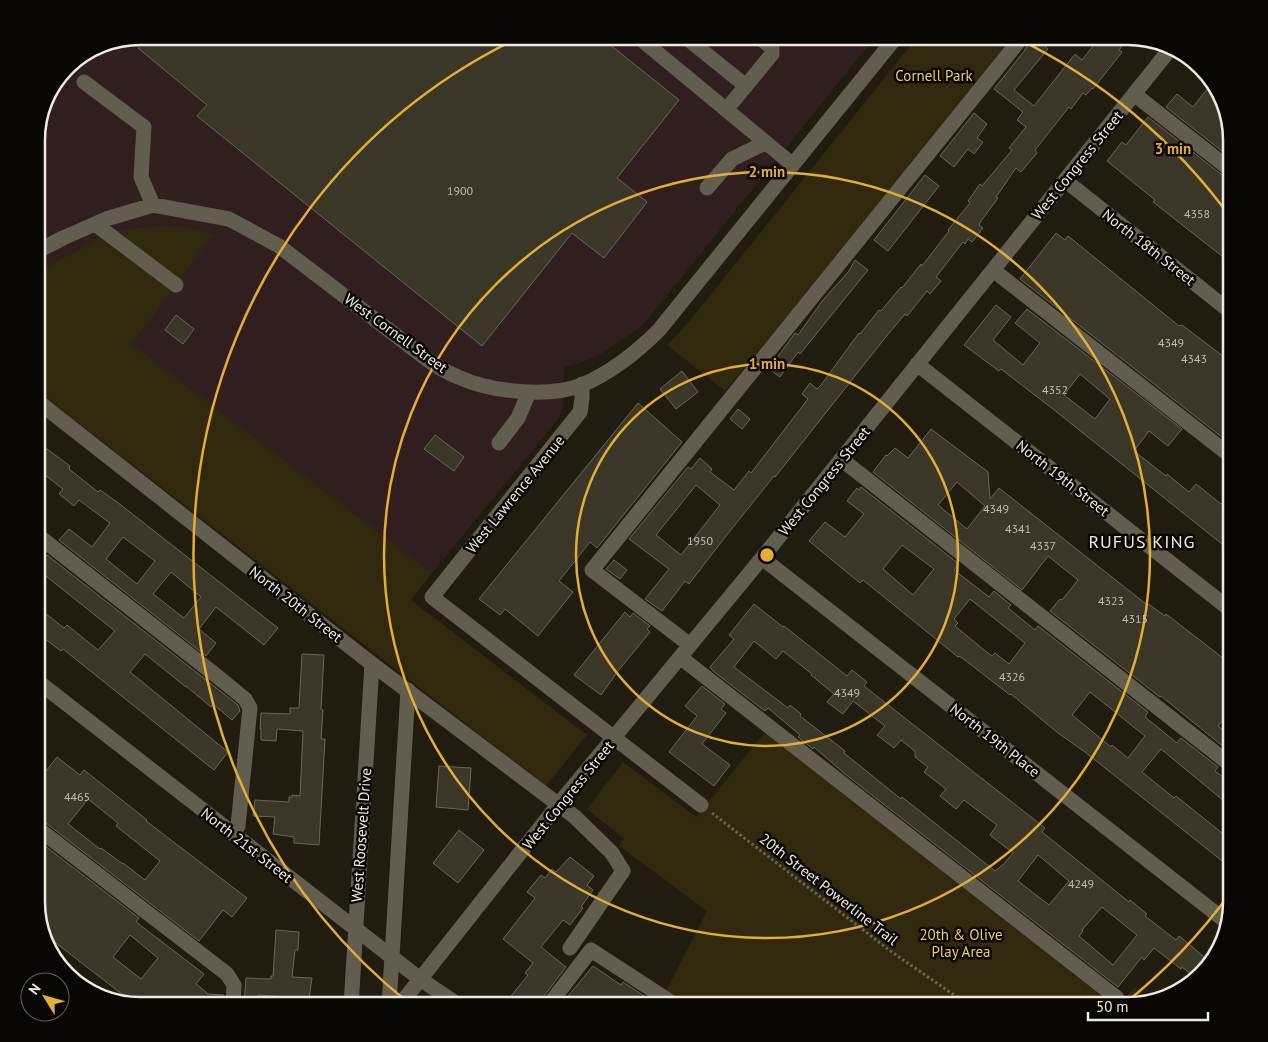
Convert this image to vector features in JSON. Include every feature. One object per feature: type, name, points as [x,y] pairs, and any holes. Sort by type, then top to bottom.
[{"type":"street","points":[[648,45],[793,165]]},
{"type":"street","points":[[695,45],[746,86]]},
{"type":"street","points":[[726,110],[772,54],[772,48],[768,45]]},
{"type":"street","name":"West Cornell Street","points":[[45,247],[95,224],[153,206],[229,218],[280,246],[428,360],[444,370],[472,382],[506,390],[529,392],[571,388],[603,373],[628,356],[659,330],[890,45]]},
{"type":"street","points":[[690,645],[592,570],[1016,45]]},
{"type":"street","name":"West Congress Street","points":[[406,997],[558,806],[762,558],[1066,181],[1167,53]]},
{"type":"street","points":[[84,82],[144,127],[141,177],[153,206]]},
{"type":"street","points":[[1134,94],[1223,164]]},
{"type":"street","points":[[707,188],[732,160],[765,143]]},
{"type":"street","name":"North 18th Street","points":[[1066,181],[1223,306]]},
{"type":"street","points":[[95,224],[176,285]]},
{"type":"street","points":[[994,270],[1223,450]]},
{"type":"street","name":"North 19th Street","points":[[917,364],[1223,604]]},
{"type":"street","name":"West Lawrence Avenue","points":[[582,384],[580,412],[432,597],[614,738]]},
{"type":"street","points":[[499,442],[518,418],[529,392]]},
{"type":"street","name":"North 20th Street","points":[[45,407],[372,664],[575,817],[612,853],[623,871],[570,948]]},
{"type":"street","points":[[841,459],[1223,759]]},
{"type":"street","points":[[45,541],[218,677],[244,699],[250,708],[238,826],[233,834]]},
{"type":"street","name":"North 19th Place","points":[[762,558],[1222,917]]},
{"type":"street","points":[[680,657],[1116,997]]},
{"type":"street","name":"West Roosevelt Drive","points":[[351,997],[372,664]]},
{"type":"street","name":"North 21st Street","points":[[45,687],[420,979],[447,997]]},
{"type":"street","points":[[390,997],[408,690]]},
{"type":"street","points":[[614,738],[701,805]]},
{"type":"street","points":[[45,835],[227,974],[234,985],[233,997]]},
{"type":"street","points":[[555,997],[591,950],[663,997]]},
{"type":"path","name":"20th Street Powerline Trail","points":[[701,805],[889,950],[957,997]]},
{"type":"shaded area","points":[[134,45],[869,45],[648,319],[637,330],[599,355],[581,363],[564,367],[563,406],[559,418],[432,573],[131,344],[45,283],[45,134],[48,116],[61,87],[73,73],[87,61],[110,50]]},
{"type":"green space","name":"Cornell Park","points":[[911,45],[1006,45],[725,391],[667,345],[688,323]]},
{"type":"green space","points":[[162,226],[183,227],[214,234],[180,279],[126,239],[120,232],[129,229]]},
{"type":"green space","points":[[100,238],[172,291],[132,344],[432,573],[411,600],[587,735],[546,786],[45,397],[45,268]]},
{"type":"green space","name":"20th & Olive Play Area","points":[[765,732],[1103,997],[675,997],[666,991],[707,911],[619,846],[624,839],[587,809],[623,762],[696,817]]},
{"type":"green space","points":[[1134,987],[1145,995],[1134,997],[1126,997]]},
{"type":"building","points":[[140,45],[610,45],[679,100],[617,178],[647,202],[604,258],[572,233],[482,346],[197,116],[207,105],[138,48]]},
{"type":"building","points":[[1028,45],[1043,45],[1048,49],[1014,90],[1034,106],[1075,54],[1082,60],[1094,45],[1123,45],[1119,50],[1122,52],[1093,89],[1086,95],[1083,93],[1071,109],[1069,107],[1035,150],[1037,153],[1021,172],[1016,168],[996,197],[998,198],[981,221],[979,225],[983,228],[972,242],[968,239],[965,244],[963,242],[936,277],[941,281],[930,294],[927,291],[907,316],[905,314],[885,338],[689,584],[685,581],[662,611],[645,599],[669,569],[629,539],[688,467],[691,469],[700,458],[712,469],[710,472],[734,490],[749,471],[751,473],[808,399],[802,394],[810,383],[817,389],[821,385],[859,333],[902,288],[921,264],[922,266],[970,203],[968,201],[980,184],[982,186],[1012,150],[1009,148],[1026,127],[1017,120],[1023,112],[994,89]],"holes":[[[696,485],[720,505],[681,555],[656,535]]]},
{"type":"building","points":[[1208,88],[1216,104],[1221,122],[1223,152],[1166,107],[1177,94],[1193,107]]},
{"type":"building","points":[[974,113],[987,124],[977,138],[983,142],[974,154],[968,149],[954,167],[940,156]]},
{"type":"building","points":[[1148,117],[1223,176],[1223,257],[1153,202],[1155,200],[1107,161],[1122,142],[1126,145]]},
{"type":"building","points":[[925,175],[939,186],[888,251],[874,240]]},
{"type":"building","points":[[1056,233],[1065,240],[1068,236],[1179,326],[1182,325],[1223,356],[1223,438],[1020,279]]},
{"type":"building","points":[[855,260],[868,270],[800,354],[798,352],[780,377],[769,369],[795,333],[798,335],[823,300],[849,271]]},
{"type":"building","points":[[996,305],[1011,317],[993,340],[1023,365],[1040,343],[1015,323],[1027,309],[1182,429],[1168,446],[1149,431],[1134,451],[1189,492],[1196,484],[1221,504],[1223,501],[1223,545],[1053,409],[1001,369],[999,371],[964,345]],"holes":[[[1080,374],[1110,399],[1095,419],[1064,395]]]},
{"type":"building","points":[[176,315],[194,329],[183,344],[165,330]]},
{"type":"building","points":[[682,371],[698,392],[676,409],[660,389]]},
{"type":"building","points":[[638,403],[682,442],[597,548],[590,542],[559,581],[573,592],[538,636],[505,609],[500,615],[479,599]]},
{"type":"building","points":[[738,409],[750,419],[742,429],[730,419]]},
{"type":"building","points":[[931,429],[988,472],[990,499],[999,488],[1146,604],[1165,616],[1166,614],[1223,658],[1223,720],[1218,726],[1223,730],[1223,746],[1050,611],[1060,599],[1062,600],[1078,580],[1048,556],[1022,590],[873,472],[886,455],[895,448],[908,458]],"holes":[[[957,482],[985,506],[967,529],[938,505]]]},
{"type":"building","points":[[435,435],[464,457],[454,471],[424,449]]},
{"type":"building","points":[[45,448],[70,466],[69,469],[98,492],[100,490],[117,502],[278,628],[264,645],[216,607],[199,629],[216,643],[206,656],[59,540],[69,529],[92,547],[110,523],[79,500],[74,506],[59,494],[63,489],[45,475]],"holes":[[[123,537],[155,561],[137,584],[106,559]],[[171,572],[201,597],[184,618],[153,594]]]},
{"type":"building","points":[[861,487],[959,564],[954,570],[989,597],[994,591],[1011,605],[1008,608],[1035,630],[1038,626],[1148,712],[1145,717],[1177,743],[1181,738],[1218,767],[1215,771],[1223,777],[1223,800],[1161,749],[1142,772],[1174,798],[1176,796],[1223,834],[1223,862],[1011,694],[965,660],[958,657],[863,580],[860,583],[809,541],[825,522],[845,537],[864,514],[847,501],[857,488],[859,490]],"holes":[[[902,545],[934,569],[913,595],[883,569]],[[970,599],[1025,643],[1009,664],[995,653],[992,656],[955,626],[958,623],[954,619]],[[1090,692],[1145,736],[1128,758],[1112,745],[1111,747],[1072,715]]]},
{"type":"building","points":[[47,555],[238,705],[240,711],[232,720],[213,704],[211,707],[145,654],[130,672],[228,752],[214,770],[63,649],[61,651],[45,639],[45,613],[64,628],[67,625],[98,650],[115,631],[46,576],[45,577],[45,557]]},
{"type":"building","points":[[614,560],[627,570],[620,579],[606,569]]},
{"type":"building","points":[[754,604],[847,676],[852,670],[867,682],[864,686],[1045,828],[1042,832],[1129,902],[1130,900],[1147,914],[1145,916],[1176,940],[1179,936],[1205,958],[1190,974],[1182,967],[1181,969],[1154,948],[1144,960],[1142,957],[1118,987],[845,774],[814,747],[813,749],[798,737],[800,735],[768,708],[765,711],[713,671],[710,667],[734,639],[729,635]],"holes":[[[754,641],[776,659],[783,651],[834,694],[827,702],[843,714],[853,701],[885,726],[877,735],[894,748],[901,740],[915,751],[915,757],[928,767],[924,772],[946,789],[940,796],[956,809],[964,800],[997,825],[990,835],[1013,853],[1004,864],[995,871],[844,753],[845,751],[800,716],[801,714],[790,705],[788,708],[734,667]],[[1038,855],[1069,881],[1049,905],[1018,881]],[[1102,907],[1137,935],[1113,965],[1079,936]]]},
{"type":"building","points":[[625,612],[630,617],[633,613],[650,626],[647,629],[650,632],[601,695],[574,675]]},
{"type":"building","points":[[302,654],[324,655],[321,739],[325,739],[319,845],[294,843],[294,837],[273,834],[275,817],[253,816],[255,800],[289,802],[289,797],[292,797],[292,795],[300,796],[303,731],[277,729],[276,741],[261,740],[260,729],[261,713],[290,714],[290,708],[299,708]]},
{"type":"building","points":[[702,686],[725,704],[721,709],[726,713],[702,744],[730,765],[714,786],[669,752],[697,716],[685,706]]},
{"type":"building","points":[[57,757],[80,775],[84,770],[146,821],[247,898],[232,917],[223,910],[199,941],[45,822],[45,772]],"holes":[[[88,799],[118,823],[116,826],[160,861],[145,880],[68,824]]]},
{"type":"building","points":[[439,766],[471,768],[468,810],[436,807]]},
{"type":"building","points":[[459,830],[484,850],[458,883],[433,863]]},
{"type":"building","points":[[45,846],[139,918],[136,922],[204,974],[196,984],[207,994],[224,995],[224,997],[134,997],[123,995],[54,941],[48,926],[45,908]],"holes":[[[130,935],[158,958],[141,979],[113,957]]]},
{"type":"building","points":[[570,857],[594,876],[587,885],[593,890],[581,907],[583,908],[570,925],[563,920],[541,947],[566,967],[543,997],[510,997],[528,975],[525,973],[533,963],[503,939],[535,898],[527,892],[541,875],[545,878],[552,869],[556,872]]},
{"type":"building","points":[[276,930],[299,932],[298,950],[295,950],[292,977],[312,978],[309,997],[258,995],[258,997],[245,997],[246,978],[271,979],[271,976],[273,976]]},
{"type":"building","points":[[593,966],[621,985],[623,982],[646,997],[567,997]]},
{"type":"district","name":"RUFUS KING","points":[[1142,541]]}]
